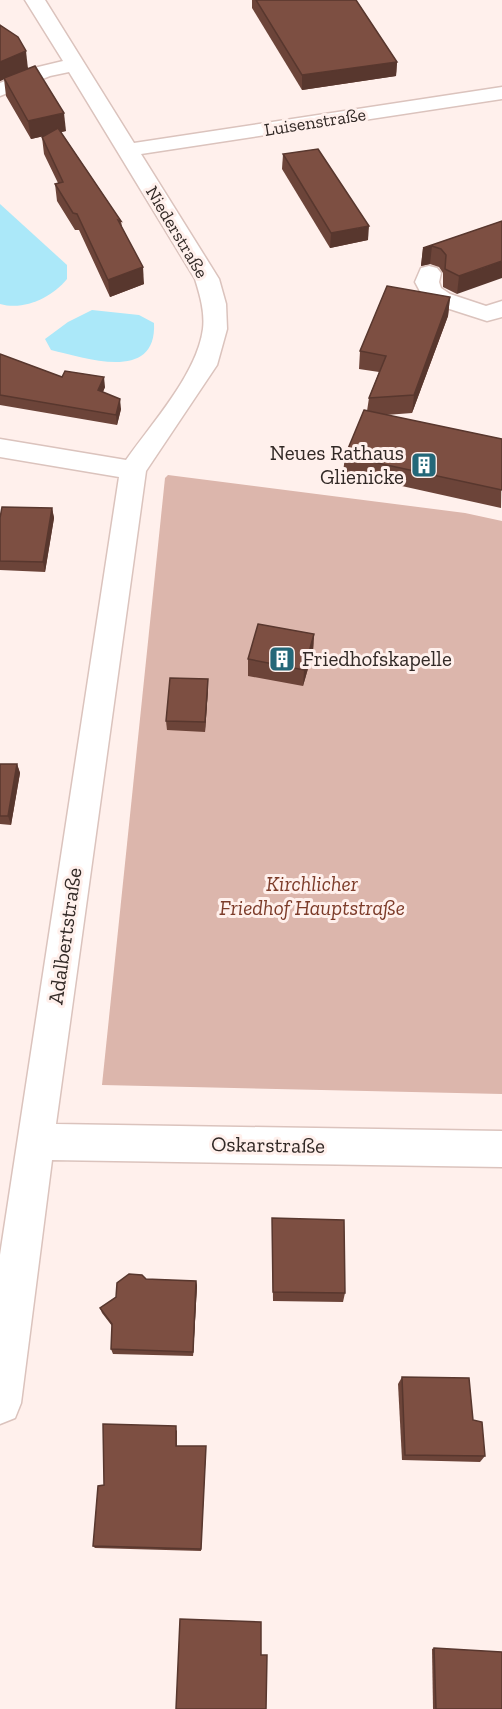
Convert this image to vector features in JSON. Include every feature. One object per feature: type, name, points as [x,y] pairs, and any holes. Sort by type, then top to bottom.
[{"type":"street","name":"Niederstraße","points":[[35,0],[207,279],[214,304],[215,329],[205,365],[133,470]]},
{"type":"street","points":[[0,90],[45,71],[76,65]]},
{"type":"street","name":"Luisenstraße","points":[[128,150],[502,93]]},
{"type":"street","points":[[429,273],[427,282],[431,292],[437,296],[465,308],[495,311]]},
{"type":"street","points":[[0,448],[133,470]]},
{"type":"street","name":"Adalbertstraße","points":[[0,1403],[35,1142],[133,470]]},
{"type":"street","name":"Oskarstraße","points":[[35,1142],[502,1149]]},
{"type":"green space","name":"Kirchlicher Friedhof Hauptstraße","points":[[168,475],[465,513],[502,521],[502,1094],[102,1085],[165,478]]},
{"type":"water","points":[[0,204],[67,265],[67,279],[61,286],[46,297],[28,304],[9,306],[0,304]]},
{"type":"water","points":[[92,310],[139,315],[154,323],[152,342],[144,354],[132,360],[117,362],[82,358],[51,350],[45,339],[68,322]]},
{"type":"building","points":[[256,0],[356,0],[397,62],[302,75]]},
{"type":"building","points":[[0,25],[18,37],[26,51],[0,62]]},
{"type":"building","points":[[35,66],[64,113],[28,121],[4,78]]},
{"type":"building","points":[[58,128],[121,221],[118,220],[143,267],[108,280],[77,214],[73,213],[55,184],[63,182],[42,137]]},
{"type":"building","points":[[318,149],[369,226],[331,233],[283,154]]},
{"type":"building","points":[[502,221],[502,261],[459,276],[445,269],[446,255],[441,249],[432,246],[423,248]]},
{"type":"building","points":[[387,286],[450,297],[414,395],[369,398],[386,356],[360,351]]},
{"type":"building","points":[[0,354],[62,377],[65,371],[104,377],[98,390],[120,399],[116,415],[0,395]]},
{"type":"building","name":"Neues Rathaus Glienicke","points":[[364,410],[502,439],[502,490],[345,456]]},
{"type":"building","points":[[2,507],[52,508],[43,562],[0,561]]},
{"type":"building","points":[[258,624],[314,634],[304,670],[248,659]]},
{"type":"building","points":[[170,678],[208,679],[205,722],[166,721]]},
{"type":"building","points":[[0,764],[17,764],[8,816],[0,816]]},
{"type":"building","points":[[272,1218],[344,1220],[345,1293],[273,1292]]},
{"type":"building","points":[[129,1274],[142,1275],[146,1279],[196,1281],[193,1352],[111,1349],[112,1324],[100,1308],[116,1297],[117,1283]]},
{"type":"building","points":[[402,1377],[469,1378],[473,1420],[482,1422],[485,1456],[405,1455]]},
{"type":"building","points":[[103,1424],[176,1426],[176,1446],[206,1446],[201,1549],[93,1546],[98,1486],[104,1485]]},
{"type":"building","points":[[180,1619],[261,1622],[261,1655],[267,1655],[266,1709],[176,1709]]},
{"type":"building","points":[[434,1648],[502,1652],[502,1709],[436,1709]]},
{"type":"place","name":"Neues Rathaus Glienicke","points":[[424,465]]},
{"type":"place","name":"Friedhofskapelle","points":[[282,659]]}]
